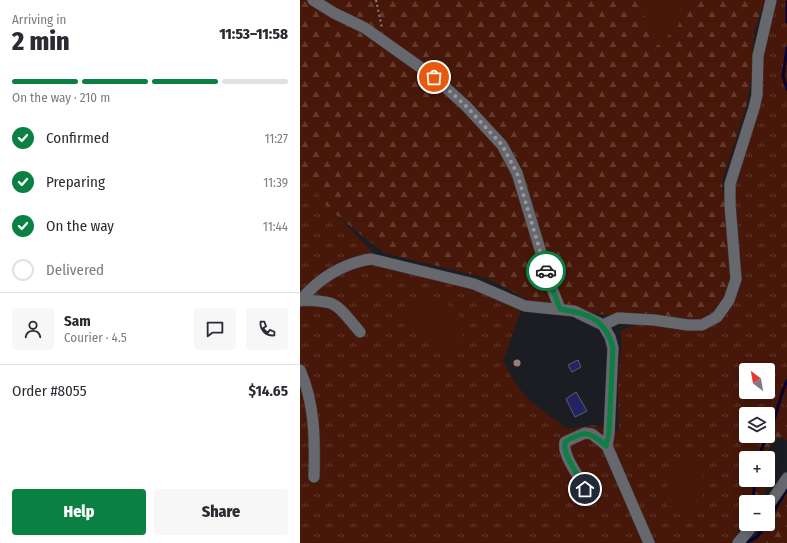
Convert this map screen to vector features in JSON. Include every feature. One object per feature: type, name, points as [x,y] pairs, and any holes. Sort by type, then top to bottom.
[{"type":"street","points":[[313,0],[334,13],[365,28],[434,77],[466,106],[502,145],[517,173],[548,279],[560,309]]},
{"type":"street","points":[[602,324],[618,318],[702,325],[717,317],[729,300],[736,279],[730,184],[757,95],[759,50],[771,0]]},
{"type":"street","points":[[300,300],[312,287],[327,276],[354,262],[371,259],[474,284],[525,306],[560,309],[580,313],[602,324],[610,337],[613,348],[609,434],[606,446]]},
{"type":"street","points":[[300,300],[325,301],[334,304],[341,309],[360,332]]},
{"type":"street","points":[[300,370],[310,396],[315,433],[314,477]]},
{"type":"street","points":[[585,489],[576,469],[566,456],[564,448],[565,442],[585,433],[592,434],[606,446],[649,543]]},
{"type":"street","points":[[775,496],[787,478]]},
{"type":"street","points":[[738,542],[748,531]]},
{"type":"path","points":[[376,0],[385,42]]},
{"type":"green space","points":[[300,0],[765,0],[754,31],[752,73],[747,104],[722,182],[732,278],[723,302],[715,313],[703,320],[598,314],[534,303],[487,278],[384,253],[329,209],[300,170]]},
{"type":"green space","points":[[640,0],[686,0],[678,27],[653,49]]},
{"type":"green space","points":[[774,0],[787,0],[787,392],[782,416],[775,427],[775,407],[739,407],[739,443],[765,443],[760,451],[739,451],[739,487],[747,487],[746,495],[739,495],[739,525],[735,543],[300,543],[300,169],[328,206],[384,264],[483,290],[521,310],[503,361],[515,383],[529,400],[567,429],[593,425],[619,431],[618,380],[622,342],[620,331],[637,324],[733,196]]},
{"type":"green space","points":[[418,298],[440,301],[453,308],[461,320],[463,331],[462,340],[459,346],[450,349],[430,334],[411,327],[404,321],[403,316],[406,305]]},
{"type":"green space","points":[[787,392],[787,440],[779,437],[775,441],[775,427],[782,416]]},
{"type":"green space","points":[[765,443],[773,443],[770,446],[770,451],[760,451]]},
{"type":"green space","points":[[695,456],[703,466],[704,486],[701,502],[695,510],[685,515],[680,515],[671,511],[668,507],[666,501],[667,486],[680,462],[685,458]]},
{"type":"green space","points":[[748,487],[768,487],[763,495],[746,495]]},
{"type":"green space","points":[[787,494],[787,543],[752,543],[764,531],[775,531],[775,514]]},
{"type":"building","points":[[578,360],[581,367],[572,372],[568,365]]},
{"type":"building","points":[[576,392],[587,411],[575,417],[566,399]]},
{"type":"waterway","points":[[787,2],[787,22]]},
{"type":"waterway","points":[[787,48],[783,76],[787,89]]},
{"type":"waterway","points":[[775,418],[787,381]]},
{"type":"waterway","points":[[761,451],[764,443]]},
{"type":"waterway","points":[[754,487],[754,495]]},
{"type":"waterway","points":[[775,509],[787,488]]},
{"type":"waterway","points":[[745,543],[757,537],[761,531]]},
{"type":"way so far","points":[[434,77],[466,106],[502,145],[517,173],[546,271]]},
{"type":"route","points":[[546,271],[560,309],[580,313],[602,324],[610,337],[613,348],[609,434],[606,446],[592,434],[585,433],[573,437],[565,442],[564,448],[566,456],[576,469],[585,489]]}]
